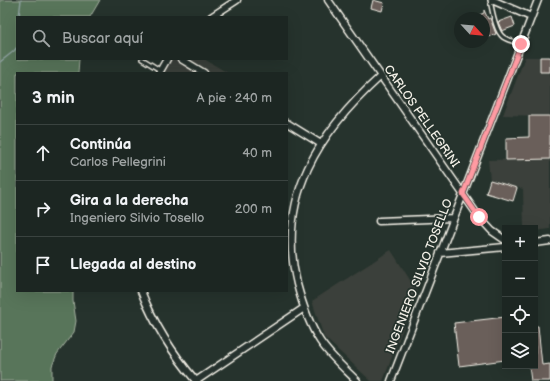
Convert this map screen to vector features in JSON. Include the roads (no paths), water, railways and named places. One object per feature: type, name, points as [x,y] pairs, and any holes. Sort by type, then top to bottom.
[{"type":"street","points":[[213,16],[238,0]]},
{"type":"street","name":"CARLOS PELLEGRINI","points":[[328,0],[485,225],[502,238]]},
{"type":"street","points":[[491,0],[531,17]]},
{"type":"street","name":"INGENIERO SILVIO TOSELLO","points":[[391,381],[538,0]]},
{"type":"street","points":[[160,71],[166,60]]},
{"type":"street","points":[[183,60],[202,72]]},
{"type":"street","points":[[357,381],[329,353],[319,340],[311,325],[304,308],[295,275],[289,223],[304,178],[321,144],[343,113],[381,76]]},
{"type":"street","points":[[288,124],[321,144]]},
{"type":"street","points":[[379,221],[453,218]]},
{"type":"street","points":[[538,243],[550,241]]},
{"type":"street","points":[[440,253],[502,247]]},
{"type":"street","points":[[141,292],[146,305],[167,343],[196,381],[304,308]]},
{"type":"lane","points":[[491,0],[494,18],[500,34],[504,38],[521,44]]},
{"type":"lane","points":[[144,60],[160,71]]},
{"type":"waterway","points":[[19,16],[21,0]]},
{"type":"waterway","points":[[0,62],[16,48]]}]
